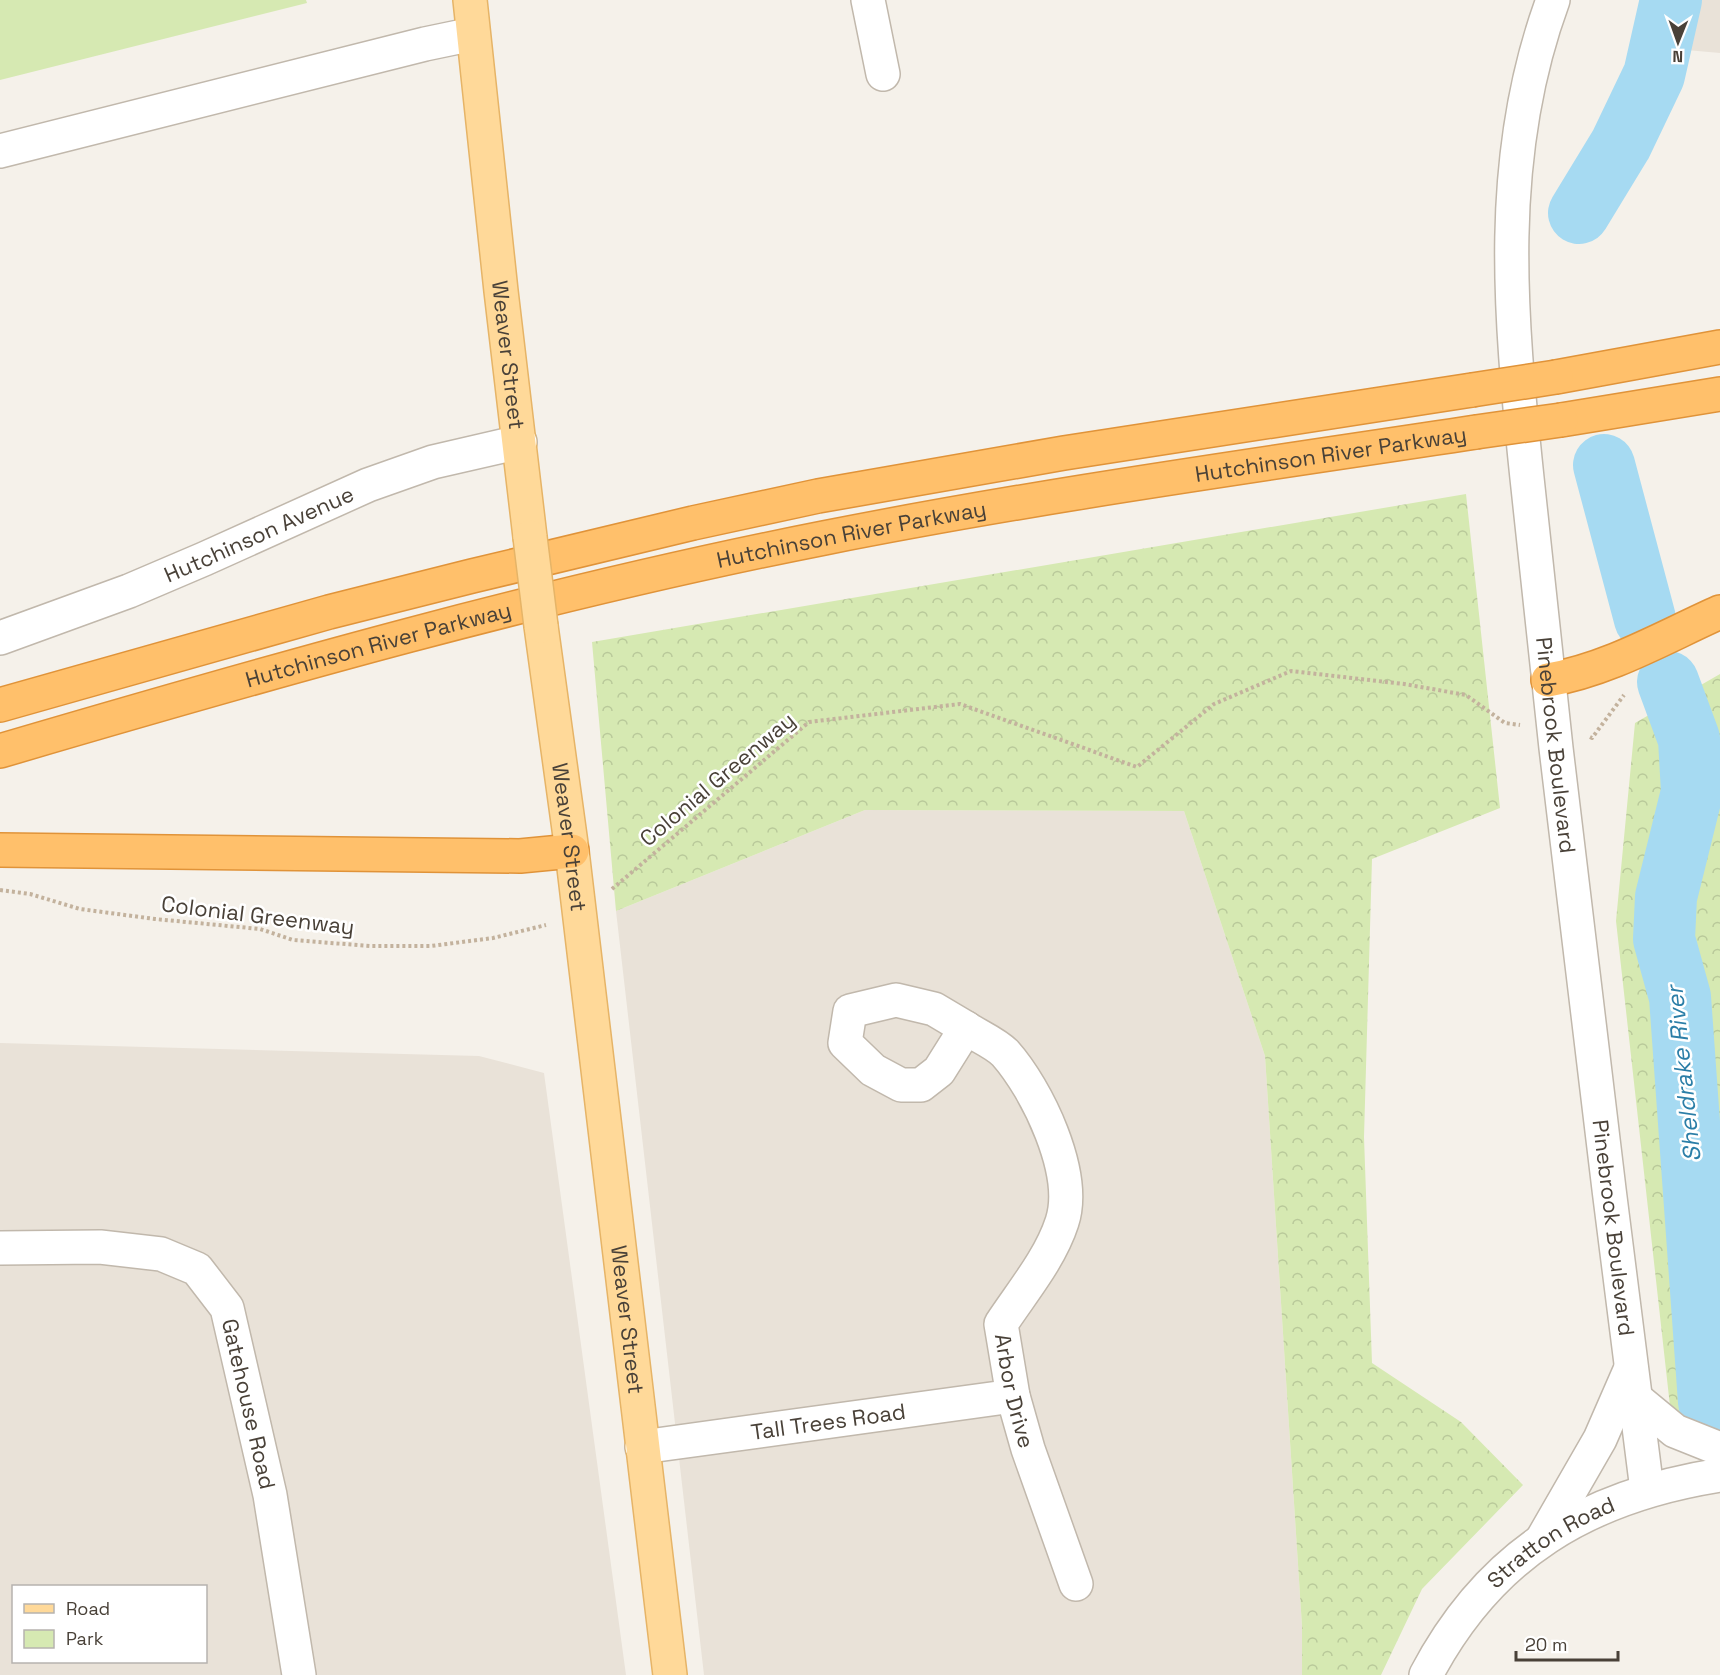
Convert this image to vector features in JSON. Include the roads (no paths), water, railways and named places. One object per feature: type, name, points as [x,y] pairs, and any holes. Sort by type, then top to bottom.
[{"type":"highway","name":"Hutchinson River Parkway","points":[[0,705],[329,612],[472,576],[818,496],[1064,453],[1556,377],[1720,347]]},
{"type":"highway","name":"Hutchinson River Parkway","points":[[0,751],[210,689],[482,616],[801,543],[1024,502],[1720,394]]},
{"type":"highway","points":[[1548,680],[1600,668],[1720,612]]},
{"type":"highway","points":[[0,850],[520,856],[572,851]]},
{"type":"main road","name":"Weaver Street","points":[[470,0],[530,537],[572,851],[670,1675]]},
{"type":"street","points":[[868,0],[883,74]]},
{"type":"street","name":"Pinebrook Boulevard","points":[[1553,0],[1534,60],[1515,159],[1511,253],[1514,354],[1548,680],[1597,1098],[1647,1490]]},
{"type":"street","points":[[0,151],[473,34]]},
{"type":"street","name":"Hutchinson Avenue","points":[[0,638],[129,591],[385,478],[466,453],[520,442]]},
{"type":"street","name":"Arbor Drive","points":[[966,1028],[1004,1052],[1041,1105],[1062,1164],[1065,1196],[1063,1219],[1054,1242],[1001,1324],[1013,1396],[1028,1449],[1076,1584]]},
{"type":"street","name":"Gatehouse Road","points":[[0,1248],[100,1247],[161,1254],[196,1269],[227,1308],[270,1495],[299,1675]]},
{"type":"street","points":[[1540,1542],[1633,1383],[1675,1431],[1720,1449]]},
{"type":"street","name":"Tall Trees Road","points":[[642,1447],[1013,1396]]},
{"type":"street","name":"Stratton Road","points":[[1426,1675],[1455,1625],[1482,1592],[1506,1567],[1540,1542],[1603,1506],[1676,1482],[1720,1474]]},
{"type":"waterway","name":"Sheldrake River","points":[[1579,213],[1621,144],[1654,75],[1671,0]]},
{"type":"waterway","name":"Sheldrake River","points":[[1604,465],[1645,619]]},
{"type":"waterway","name":"Sheldrake River","points":[[1668,682],[1689,739],[1692,792],[1666,897],[1664,939],[1680,997],[1709,1402]]}]
